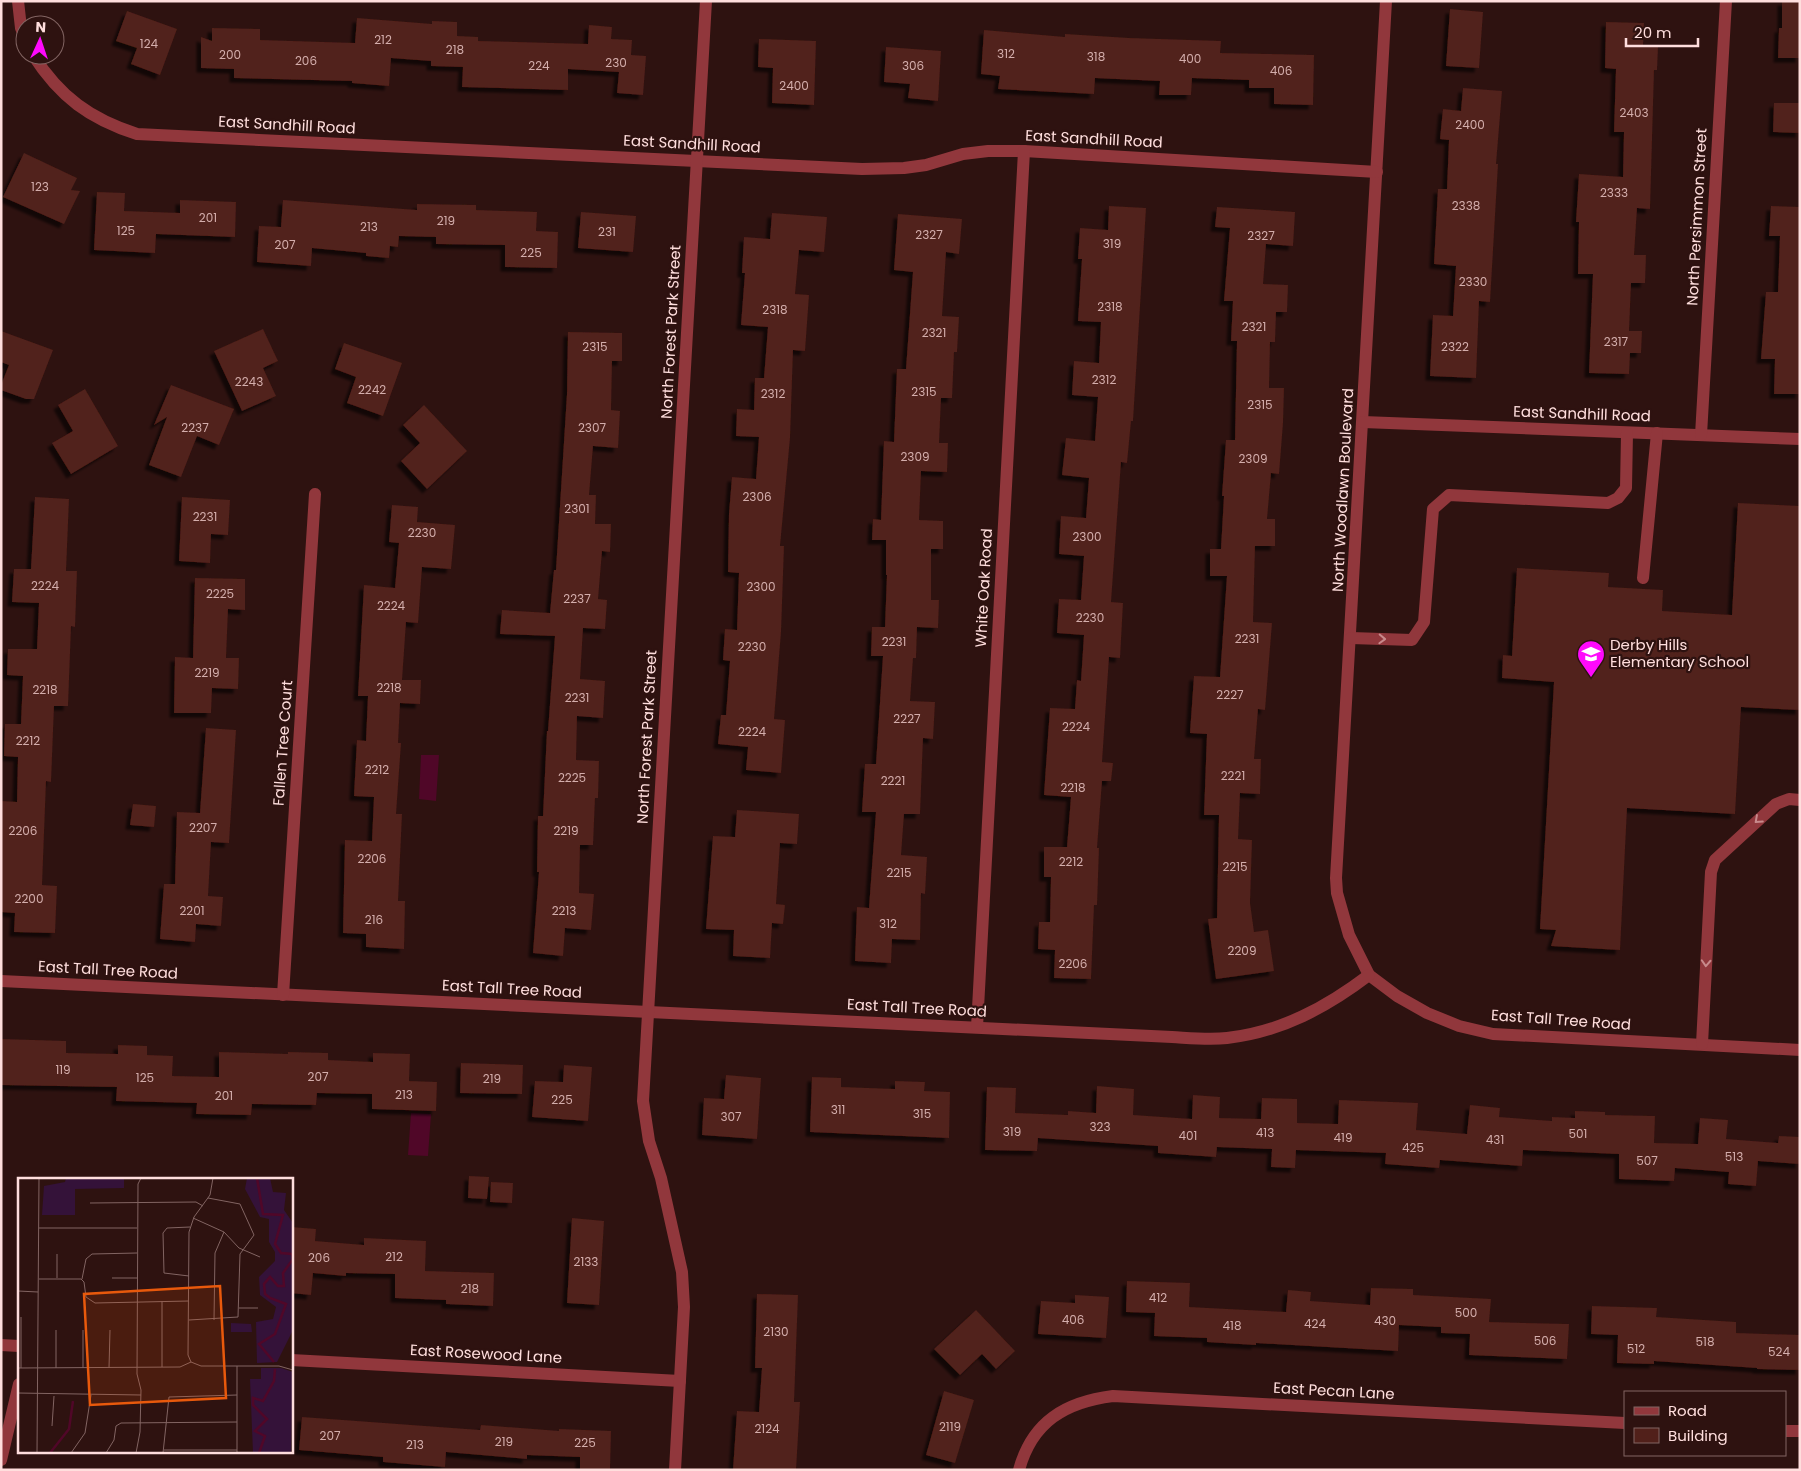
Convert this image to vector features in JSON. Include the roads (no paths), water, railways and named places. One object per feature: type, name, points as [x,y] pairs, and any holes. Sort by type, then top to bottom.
[{"type":"street","points":[[18,1],[20,15]]},
{"type":"street","name":"North Forest Park Street","points":[[675,1470],[684,1307],[682,1272],[661,1178],[650,1141],[643,1101],[706,1]]},
{"type":"street","name":"North Woodlawn Boulevard","points":[[1370,975],[1349,935],[1337,893],[1336,878],[1386,1]]},
{"type":"street","name":"North Persimmon Street","points":[[1701,435],[1726,1]]},
{"type":"street","name":"East Sandhill Road","points":[[40,65],[65,96],[96,118],[137,134],[862,169],[904,168],[926,165],[963,154],[988,151],[1024,151],[1376,172]]},
{"type":"street","name":"White Oak Road","points":[[977,1027],[1024,151]]},
{"type":"street","name":"East Sandhill Road","points":[[1363,422],[1800,440]]},
{"type":"street","points":[[1351,638],[1412,640],[1424,622],[1433,509],[1449,495],[1608,503],[1618,498],[1626,488],[1627,433]]},
{"type":"street","points":[[1643,578],[1657,434]]},
{"type":"street","name":"Fallen Tree Court","points":[[284,995],[315,494]]},
{"type":"street","points":[[1702,1044],[1711,872],[1715,860],[1776,804],[1789,799],[1800,800]]},
{"type":"street","name":"East Tall Tree Road","points":[[1,981],[1224,1038],[1255,1034],[1286,1024],[1322,1008],[1370,975],[1397,996],[1427,1013],[1459,1026],[1493,1034],[1800,1050]]},
{"type":"street","points":[[1,1345],[18,1346]]},
{"type":"street","name":"East Rosewood Lane","points":[[292,1360],[680,1381]]},
{"type":"street","points":[[1,1460],[18,1388]]},
{"type":"street","name":"East Pecan Lane","points":[[1019,1470],[1027,1447],[1047,1420],[1070,1406],[1096,1398],[1112,1396],[1624,1423]]},
{"type":"street","points":[[1786,1431],[1800,1432]]},
{"type":"place","name":"Derby Hills Elementary School","points":[[1591,678]]}]
